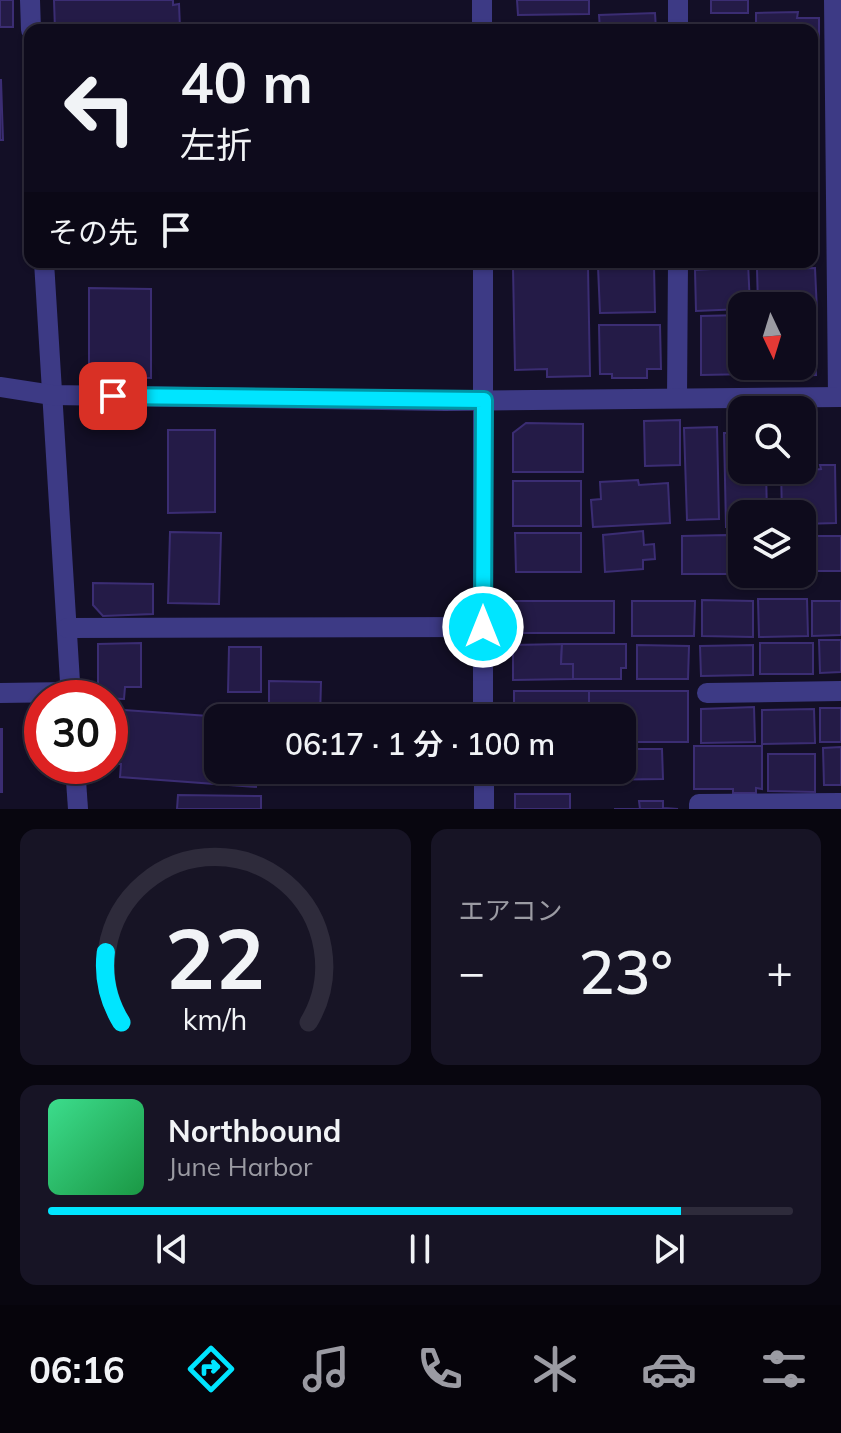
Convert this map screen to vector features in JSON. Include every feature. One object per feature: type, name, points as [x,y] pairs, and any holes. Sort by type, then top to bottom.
[{"type":"street","points":[[30,0],[31,24]]},
{"type":"street","points":[[482,0],[482,24]]},
{"type":"street","points":[[678,0],[678,24]]},
{"type":"street","points":[[0,387],[52,395],[484,400],[840,397],[834,0]]},
{"type":"street","points":[[44,268],[70,680]]},
{"type":"street","points":[[483,268],[483,704]]},
{"type":"street","points":[[677,398],[678,268]]},
{"type":"street","points":[[67,628],[483,627]]},
{"type":"street","points":[[707,693],[841,691]]},
{"type":"street","points":[[0,693],[24,694]]},
{"type":"street","points":[[76,784],[78,809]]},
{"type":"street","points":[[484,784],[484,809]]},
{"type":"street","points":[[699,809],[699,804],[841,803]]},
{"type":"building","points":[[0,0],[13,0],[13,27],[0,27]]},
{"type":"building","points":[[54,0],[173,0],[173,5],[179,4],[180,24],[55,24]]},
{"type":"building","points":[[517,0],[589,0],[589,14],[518,15]]},
{"type":"building","points":[[711,0],[748,0],[748,13],[711,13]]},
{"type":"building","points":[[798,12],[797,18],[819,18],[819,44],[818,24],[756,24],[756,13]]},
{"type":"building","points":[[655,13],[656,24],[600,24],[599,15]]},
{"type":"building","points":[[1,80],[3,140],[0,140]]},
{"type":"building","points":[[513,268],[588,268],[590,376],[547,377],[547,369],[515,370]]},
{"type":"building","points":[[598,268],[654,268],[655,312],[600,313]]},
{"type":"building","points":[[748,268],[749,292],[728,292],[728,310],[696,311],[695,270]]},
{"type":"building","points":[[815,268],[817,312],[816,292],[758,292],[757,269]]},
{"type":"building","points":[[89,288],[151,289],[151,378],[89,377]]},
{"type":"building","points":[[728,315],[728,374],[701,375],[701,316]]},
{"type":"building","points":[[599,325],[660,325],[661,369],[647,369],[647,378],[612,378],[612,374],[600,374]]},
{"type":"building","points":[[680,420],[680,465],[645,466],[644,421]]},
{"type":"building","points":[[526,423],[583,424],[583,472],[513,472],[513,433]]},
{"type":"building","points":[[717,427],[719,519],[687,520],[684,428]]},
{"type":"building","points":[[168,430],[215,430],[215,512],[168,513]]},
{"type":"building","points":[[724,433],[728,433],[728,484],[766,484],[767,500],[728,500],[726,527]]},
{"type":"building","points":[[820,465],[835,465],[836,523],[816,524],[816,500],[782,500],[781,484],[816,484],[816,470],[821,469]]},
{"type":"building","points":[[638,480],[639,485],[668,483],[670,523],[593,527],[591,500],[601,499],[600,482]]},
{"type":"building","points":[[513,481],[581,481],[581,526],[513,526]]},
{"type":"building","points":[[643,531],[644,545],[654,544],[655,559],[643,560],[643,569],[605,572],[603,535]]},
{"type":"building","points":[[170,532],[221,533],[219,604],[168,603]]},
{"type":"building","points":[[515,533],[581,533],[581,572],[516,572]]},
{"type":"building","points":[[727,535],[727,574],[682,574],[682,536]]},
{"type":"building","points":[[816,536],[841,536],[841,571],[816,571]]},
{"type":"building","points":[[93,583],[153,584],[153,614],[103,616],[93,605]]},
{"type":"building","points":[[758,599],[807,599],[808,636],[759,637]]},
{"type":"building","points":[[702,600],[753,601],[753,637],[702,636]]},
{"type":"building","points":[[513,601],[614,601],[614,633],[513,633]]},
{"type":"building","points":[[632,601],[695,601],[694,636],[632,636]]},
{"type":"building","points":[[812,601],[841,601],[841,635],[812,636]]},
{"type":"building","points":[[819,640],[841,640],[841,672],[820,673]]},
{"type":"building","points":[[141,643],[141,687],[128,687],[128,680],[98,680],[98,644]]},
{"type":"building","points":[[760,643],[813,643],[813,674],[760,674]]},
{"type":"building","points":[[562,644],[561,664],[573,664],[573,679],[513,680],[513,645]]},
{"type":"building","points":[[562,644],[626,644],[626,668],[621,668],[621,679],[573,679],[573,664],[561,664]]},
{"type":"building","points":[[637,645],[689,646],[688,679],[637,679]]},
{"type":"building","points":[[753,645],[753,675],[701,676],[700,646]]},
{"type":"building","points":[[229,647],[261,647],[261,692],[228,692]]},
{"type":"building","points":[[269,681],[321,682],[320,704],[269,704]]},
{"type":"building","points":[[514,691],[589,691],[589,704],[514,704]]},
{"type":"building","points":[[589,691],[688,691],[688,742],[636,742],[636,704],[589,704]]},
{"type":"building","points":[[754,707],[755,742],[701,743],[701,709]]},
{"type":"building","points":[[820,708],[841,708],[841,742],[820,742]]},
{"type":"building","points":[[814,709],[815,743],[762,744],[762,710]]},
{"type":"building","points":[[128,710],[204,716],[204,783],[128,778]]},
{"type":"building","points":[[2,729],[2,792],[0,792]]},
{"type":"building","points":[[694,746],[762,746],[762,789],[756,788],[756,793],[733,793],[733,789],[694,789]]},
{"type":"building","points":[[841,747],[841,785],[824,785],[823,748]]},
{"type":"building","points":[[636,749],[662,749],[663,779],[636,779]]},
{"type":"building","points":[[768,754],[815,754],[815,792],[768,791]]},
{"type":"building","points":[[215,784],[256,784],[256,787]]},
{"type":"building","points":[[515,794],[570,794],[570,809],[515,809]]},
{"type":"building","points":[[178,795],[261,796],[261,809],[177,809]]},
{"type":"building","points":[[639,801],[663,801],[663,808],[678,809],[640,809]]},
{"type":"route","points":[[113,396],[484,400],[483,627]]}]
